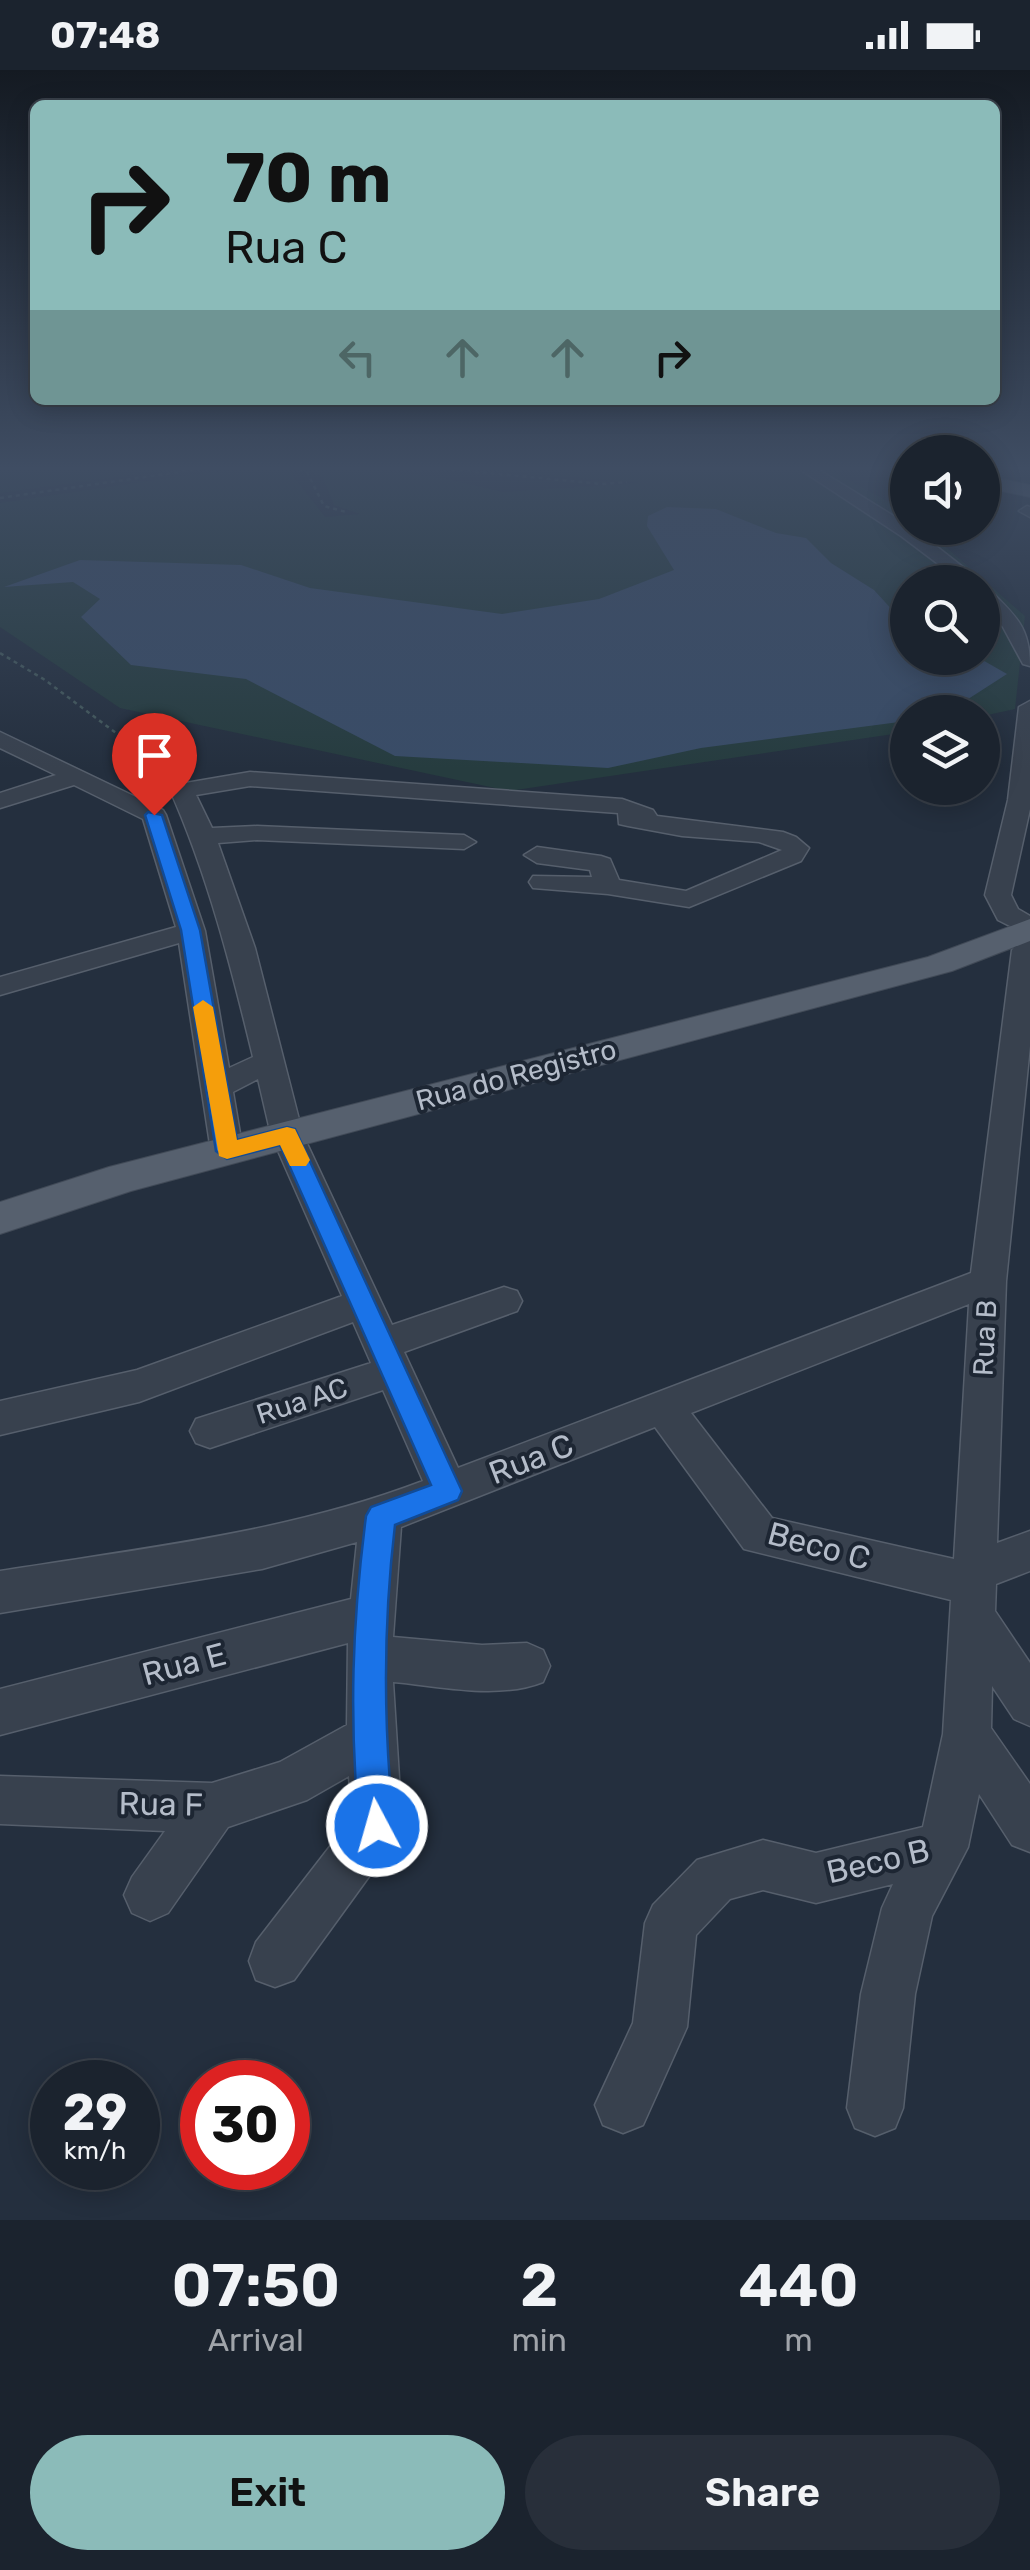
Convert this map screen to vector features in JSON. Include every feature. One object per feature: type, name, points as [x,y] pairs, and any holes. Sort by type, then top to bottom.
[{"type":"main road","name":"Rua do Registro","points":[[0,1218],[124,1178],[940,964],[1030,928]]},
{"type":"street","points":[[1000,612],[1012,625],[1030,660]]},
{"type":"street","points":[[1030,707],[1020,800],[998,895],[1007,914],[1030,928]]},
{"type":"street","points":[[0,739],[154,815],[190,930],[227,1151]]},
{"type":"street","points":[[0,801],[74,777]]},
{"type":"street","points":[[448,1491],[287,1135],[240,948],[203,836],[182,790],[250,779],[426,792],[427,804],[432,808],[646,820],[681,829],[790,841],[796,848],[792,856],[688,900],[608,886],[542,882]]},
{"type":"street","points":[[203,836],[257,833],[464,842]]},
{"type":"street","points":[[537,855],[601,864],[608,886]]},
{"type":"street","points":[[0,986],[190,930]]},
{"type":"street","name":"Rua B","points":[[966,1734],[988,1281],[1026,950],[1030,946]]},
{"type":"street","points":[[216,1087],[270,1060]]},
{"type":"street","name":"Rua C","points":[[0,1592],[262,1549],[381,1516],[988,1281]]},
{"type":"street","name":"Rua AC","points":[[210,1432],[388,1358],[504,1301]]},
{"type":"street","points":[[0,1418],[139,1386],[363,1303]]},
{"type":"street","name":"Beco C","points":[[664,1408],[759,1534],[972,1590]]},
{"type":"street","points":[[276,1961],[377,1826],[368,1739],[369,1636],[381,1516]]},
{"type":"street","points":[[1030,1551],[972,1590],[1030,1703]]},
{"type":"street","points":[[369,1636],[482,1668],[527,1666]]},
{"type":"street","name":"Rua E","points":[[0,1712],[369,1636]]},
{"type":"street","points":[[966,1734],[1030,1826]]},
{"type":"street","name":"Beco B","points":[[622,2105],[660,2027],[671,1923],[715,1878],[763,1866],[816,1878],[943,1847],[966,1734]]},
{"type":"street","name":"Rua F","points":[[0,1800],[212,1808],[290,1783],[368,1739]]},
{"type":"street","points":[[150,1894],[212,1808]]},
{"type":"street","points":[[875,2108],[888,1994],[908,1908],[943,1847]]},
{"type":"path","points":[[0,652],[141,751],[172,775],[182,790]]},
{"type":"green space","points":[[0,568],[890,568],[890,675],[1000,675],[1000,594],[1025,616],[1015,709],[1000,712],[1000,695],[890,695],[890,735],[509,791],[120,708],[0,627]]},
{"type":"water","points":[[57,568],[251,568],[310,588],[502,614],[599,599],[673,568],[839,568],[874,590],[890,607],[890,675],[1000,675],[1000,670],[1007,674],[974,695],[890,695],[890,723],[701,748],[608,768],[395,756],[246,679],[131,665],[81,617],[100,599],[73,582],[4,587]]},
{"type":"slow traffic","points":[[203,1007],[227,1151],[287,1135],[298,1160]]},
{"type":"route","points":[[154,815],[190,930],[227,1151],[287,1135],[448,1491],[381,1516],[369,1616],[368,1739],[377,1826]]}]
